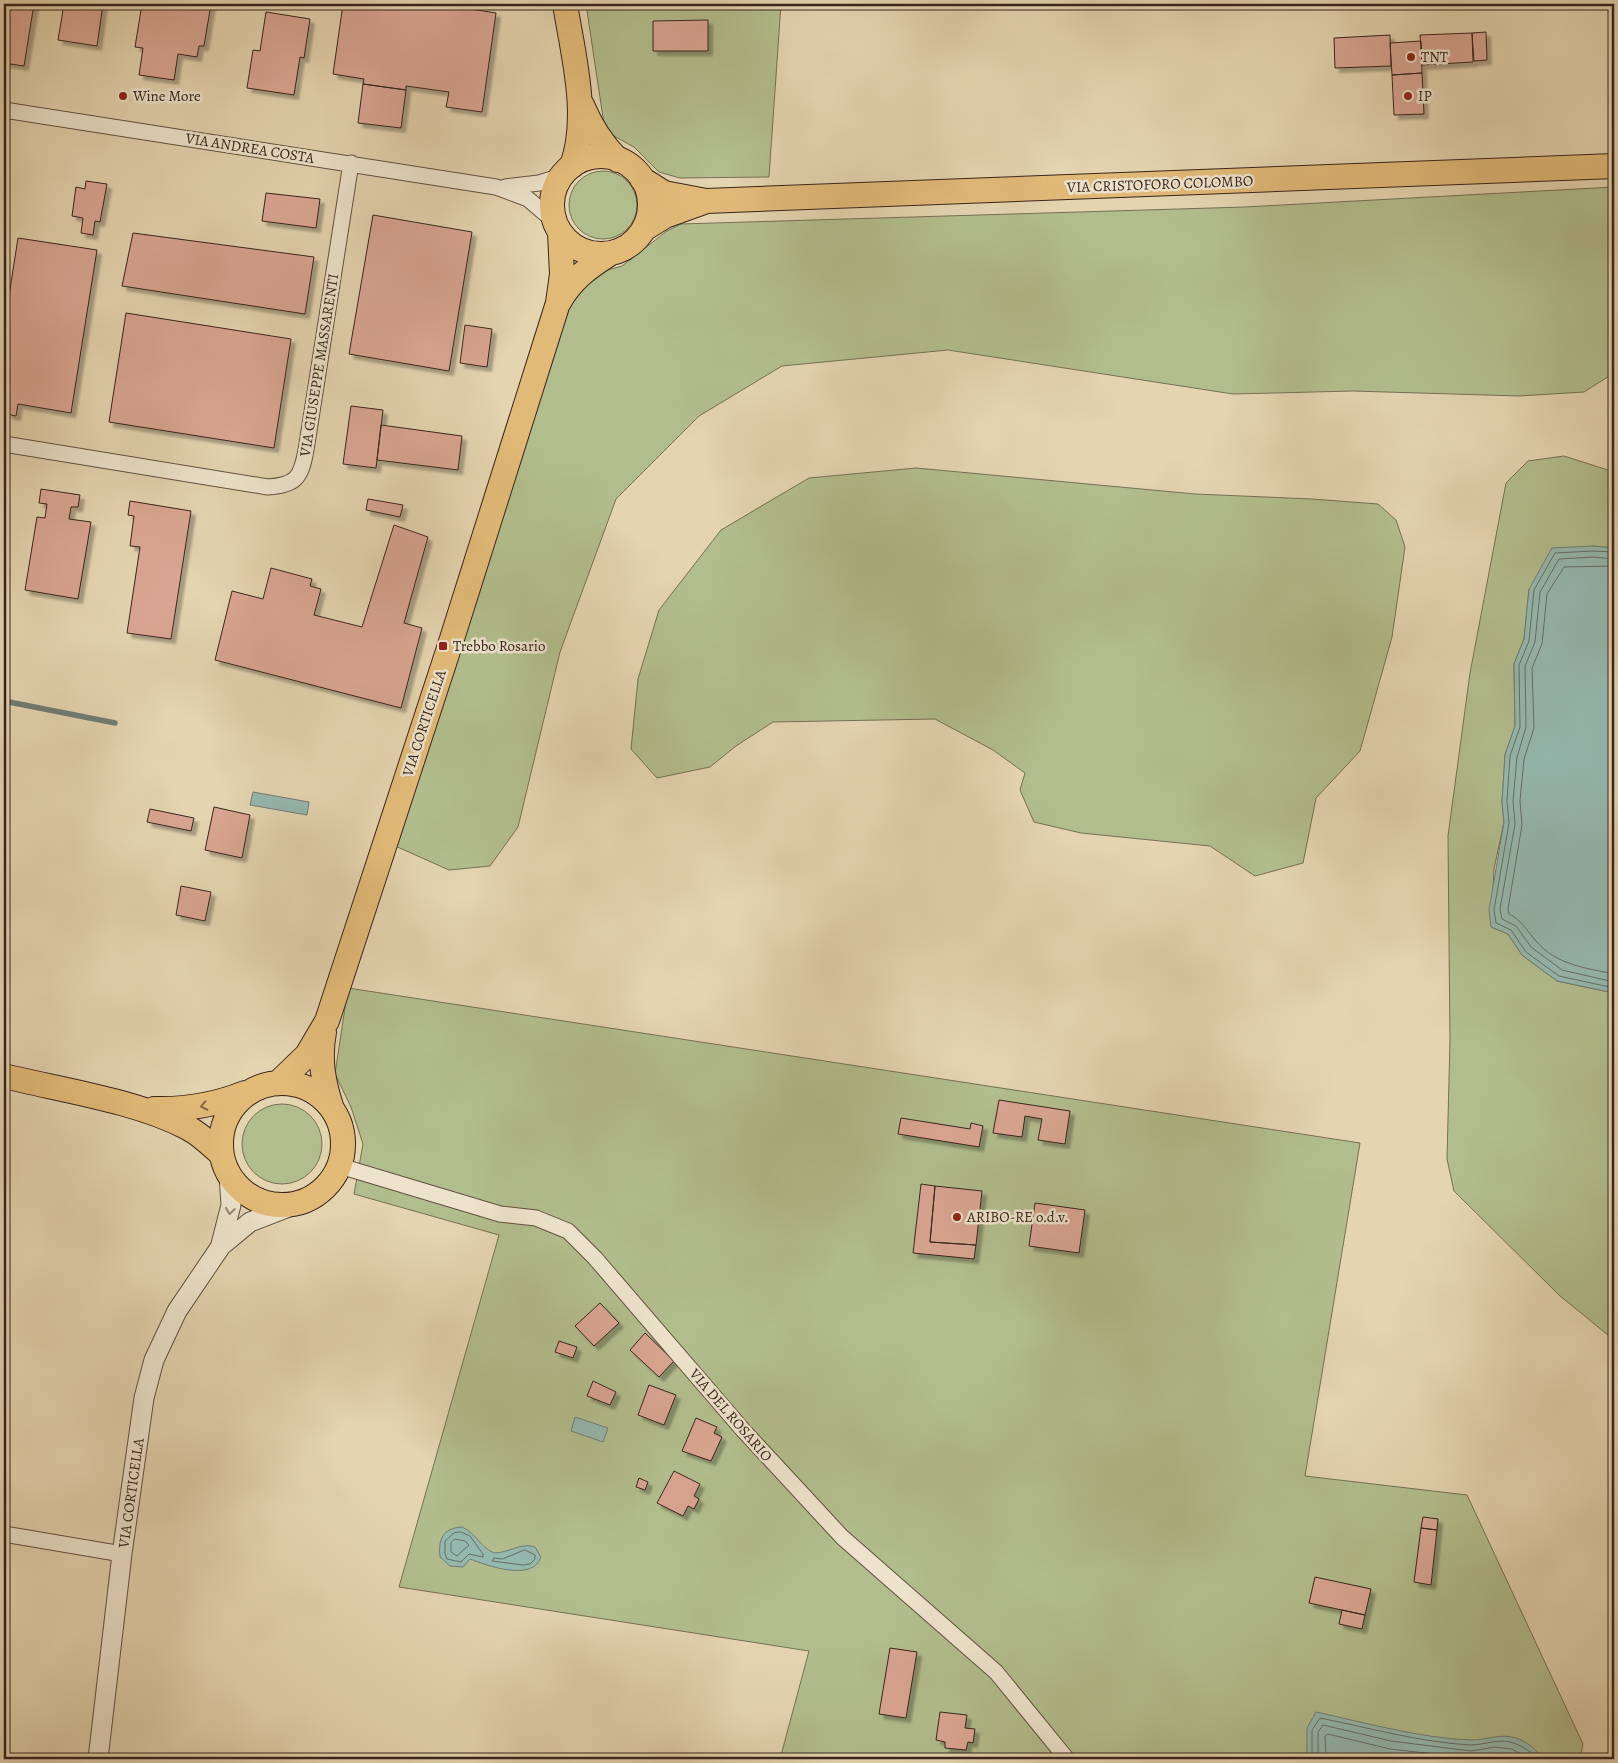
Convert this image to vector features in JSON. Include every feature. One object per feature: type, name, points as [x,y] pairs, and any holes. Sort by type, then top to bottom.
[{"type":"main road","points":[[565,4],[579,99],[578,146],[567,171],[553,193],[552,212],[557,227],[568,242],[582,251],[599,254],[611,253]]},
{"type":"main road","points":[[558,303],[568,287],[580,274],[611,253],[624,248],[635,240],[644,229],[650,204],[642,179],[635,171],[618,160],[602,144],[590,126],[579,99]]},
{"type":"main road","points":[[567,171],[580,161],[599,157],[618,160]]},
{"type":"main road","name":"VIA CRISTOFORO COLOMBO","points":[[642,179],[664,192],[706,201],[1614,166]]},
{"type":"main road","name":"VIA CRISTOFORO COLOMBO","points":[[644,229],[664,216],[706,201]]},
{"type":"main road","name":"VIA CORTICELLA","points":[[279,1082],[307,1055],[326,1020],[450,645],[558,303],[562,274],[557,227]]},
{"type":"main road","points":[[4,1076],[139,1109],[190,1129],[225,1164],[238,1187],[250,1197],[264,1203],[279,1206],[294,1204],[311,1199],[331,1181],[340,1166],[344,1150],[341,1126],[331,1106],[323,1080],[322,1064],[326,1020]]},
{"type":"main road","points":[[139,1109],[194,1108],[222,1102],[259,1086],[279,1082],[294,1083],[308,1088],[321,1096],[331,1106]]},
{"type":"main road","points":[[225,1164],[221,1139],[227,1118],[239,1100],[250,1091]]},
{"type":"street","name":"VIA ANDREA COSTA","points":[[5,115],[350,164],[496,187],[528,199],[557,227]]},
{"type":"street","name":"VIA GIUSEPPE MASSARENTI","points":[[4,444],[268,487],[284,486],[295,480],[302,470],[306,450],[350,164]]},
{"type":"street","name":"VIA ANDREA COSTA","points":[[496,187],[539,183],[567,171]]},
{"type":"street","name":"VIA CORTICELLA","points":[[221,1246],[232,1205],[225,1164]]},
{"type":"street","name":"VIA DEL ROSARIO","points":[[340,1166],[500,1214],[536,1218],[568,1231],[594,1258],[743,1430],[842,1537],[996,1672],[1067,1759]]},
{"type":"street","name":"VIA CORTICELLA","points":[[98,1759],[122,1554],[144,1398],[154,1360],[177,1311],[221,1246],[250,1222],[294,1204]]},
{"type":"street","points":[[4,1534],[122,1554]]},
{"type":"green space","points":[[586,4],[781,4],[769,177],[680,178],[659,172],[634,147],[605,131]]},
{"type":"green space","points":[[603,171],[616,174],[627,181],[634,192],[637,205],[634,218],[627,229],[616,236],[603,239],[590,236],[579,229],[572,218],[569,205],[572,192],[579,181],[590,174]]},
{"type":"green space","points":[[1614,187],[1614,373],[1584,392],[1519,396],[1353,391],[1233,394],[948,350],[782,366],[699,416],[616,499],[560,652],[518,827],[490,866],[449,870],[393,845],[566,315],[579,289],[604,271],[622,266],[667,231],[681,224],[1245,207]]},
{"type":"green space","points":[[1564,456],[1614,472],[1614,548],[1593,546],[1529,589],[1524,639],[1514,664],[1515,726],[1505,755],[1502,802],[1504,822],[1494,869],[1491,927],[1508,934],[1522,955],[1557,981],[1614,993],[1614,1340],[1559,1295],[1454,1191],[1447,1159],[1450,1040],[1448,836],[1470,673],[1506,483],[1528,461]]},
{"type":"green space","points":[[916,468],[1195,494],[1378,504],[1396,520],[1405,547],[1392,637],[1360,751],[1316,798],[1303,863],[1255,876],[1210,846],[1081,833],[1034,822],[1020,790],[1025,773],[993,750],[935,719],[773,722],[736,746],[710,767],[657,778],[631,749],[638,679],[659,610],[721,530],[809,478]]},
{"type":"green space","points":[[348,988],[1360,1143],[1305,1476],[1467,1495],[1583,1744],[1580,1759],[780,1759],[809,1651],[399,1587],[499,1235],[354,1194],[363,1144],[351,1107],[335,1074]]},
{"type":"green space","points":[[282,1104],[297,1107],[310,1116],[319,1129],[322,1144],[319,1159],[310,1172],[297,1181],[282,1184],[267,1181],[254,1172],[245,1159],[242,1144],[245,1129],[254,1116],[267,1107]]},
{"type":"water","points":[[1593,546],[1614,548],[1614,993],[1557,981],[1522,955],[1508,934],[1491,927],[1489,910],[1504,822],[1502,802],[1505,755],[1515,726],[1514,664],[1524,639],[1529,589],[1552,548]]},
{"type":"water","points":[[253,792],[309,802],[307,815],[250,805]]},
{"type":"water","points":[[575,1417],[608,1428],[603,1442],[571,1431]]},
{"type":"water","points":[[462,1527],[494,1553],[530,1546],[535,1547],[541,1557],[536,1565],[529,1569],[520,1570],[498,1568],[470,1559],[463,1567],[450,1566],[440,1557],[441,1540],[446,1532]]},
{"type":"water","points":[[1316,1712],[1393,1729],[1452,1739],[1477,1740],[1499,1736],[1520,1739],[1535,1749],[1542,1759],[1307,1759],[1307,1728]]},
{"type":"building","points":[[4,4],[34,4],[24,66],[4,63]]},
{"type":"building","points":[[64,4],[103,4],[97,46],[58,40]]},
{"type":"building","points":[[142,4],[211,4],[204,46],[199,46],[197,57],[178,54],[174,80],[139,75],[143,48],[135,47]]},
{"type":"building","points":[[343,4],[439,4],[496,13],[482,112],[446,107],[449,92],[406,86],[406,90],[363,84],[364,79],[333,74]]},
{"type":"building","points":[[266,12],[310,19],[304,58],[300,57],[294,95],[247,88],[253,50],[260,51]]},
{"type":"building","points":[[708,20],[708,51],[653,51],[653,21]]},
{"type":"building","points":[[1486,32],[1487,60],[1474,61],[1472,33]]},
{"type":"building","points":[[1472,33],[1473,62],[1422,65],[1420,35]]},
{"type":"building","points":[[1390,35],[1391,66],[1335,68],[1334,38]]},
{"type":"building","points":[[1421,41],[1422,73],[1392,75],[1390,43]]},
{"type":"building","points":[[1422,73],[1424,114],[1394,115],[1392,75]]},
{"type":"building","points":[[363,84],[406,90],[401,128],[358,123]]},
{"type":"building","points":[[86,181],[107,184],[100,222],[95,221],[93,235],[81,233],[83,218],[72,216],[76,187],[85,189]]},
{"type":"building","points":[[266,193],[320,199],[316,228],[262,221]]},
{"type":"building","points":[[373,215],[472,232],[449,371],[349,354]]},
{"type":"building","points":[[133,233],[314,257],[305,314],[122,286]]},
{"type":"building","points":[[18,238],[97,250],[71,413],[18,404],[16,416],[7,414],[9,403],[4,402],[4,328]]},
{"type":"building","points":[[126,313],[291,339],[274,448],[109,422]]},
{"type":"building","points":[[465,325],[492,329],[487,367],[460,363]]},
{"type":"building","points":[[351,406],[383,410],[376,468],[343,464]]},
{"type":"building","points":[[381,425],[462,436],[458,470],[377,460]]},
{"type":"building","points":[[41,489],[80,495],[78,507],[71,507],[69,519],[91,522],[78,599],[25,590],[37,517],[45,518],[47,504],[39,503]]},
{"type":"building","points":[[368,499],[403,505],[400,517],[366,510]]},
{"type":"building","points":[[130,501],[191,511],[171,639],[127,633],[140,547],[130,546],[134,516],[128,515]]},
{"type":"building","points":[[394,525],[428,537],[404,623],[422,628],[401,708],[215,660],[232,591],[263,599],[271,568],[312,579],[310,586],[321,589],[314,615],[362,627]]},
{"type":"building","points":[[214,807],[250,815],[242,858],[205,850]]},
{"type":"building","points":[[150,809],[194,818],[191,831],[147,822]]},
{"type":"building","points":[[181,886],[211,892],[205,921],[176,915]]},
{"type":"building","points":[[999,1100],[1070,1111],[1065,1144],[1038,1140],[1042,1119],[1025,1116],[1022,1137],[993,1133]]},
{"type":"building","points":[[901,1118],[970,1129],[971,1123],[983,1126],[979,1147],[898,1134]]},
{"type":"building","points":[[921,1184],[935,1186],[930,1242],[976,1245],[974,1259],[913,1253]]},
{"type":"building","points":[[935,1186],[982,1191],[976,1245],[930,1242]]},
{"type":"building","points":[[1035,1203],[1085,1210],[1079,1253],[1029,1246]]},
{"type":"building","points":[[600,1303],[619,1323],[594,1346],[575,1326]]},
{"type":"building","points":[[645,1333],[674,1361],[659,1377],[630,1350]]},
{"type":"building","points":[[559,1341],[577,1347],[573,1358],[555,1352]]},
{"type":"building","points":[[593,1381],[616,1392],[610,1405],[587,1396]]},
{"type":"building","points":[[649,1385],[676,1395],[664,1425],[638,1415]]},
{"type":"building","points":[[696,1418],[717,1427],[714,1433],[722,1437],[711,1461],[682,1451]]},
{"type":"building","points":[[674,1471],[700,1484],[694,1496],[699,1499],[694,1509],[688,1506],[683,1516],[657,1503]]},
{"type":"building","points":[[639,1478],[648,1482],[645,1490],[636,1487]]},
{"type":"building","points":[[1423,1517],[1438,1519],[1437,1530],[1421,1528]]},
{"type":"building","points":[[1421,1528],[1437,1530],[1431,1585],[1414,1582]]},
{"type":"building","points":[[1315,1577],[1371,1589],[1365,1615],[1309,1603]]},
{"type":"building","points":[[1342,1610],[1365,1615],[1362,1629],[1339,1624]]},
{"type":"building","points":[[890,1648],[917,1652],[906,1718],[879,1714]]},
{"type":"building","points":[[940,1712],[967,1715],[965,1728],[975,1729],[973,1743],[968,1742],[966,1750],[945,1748],[945,1742],[936,1740]]},
{"type":"waterway","points":[[4,701],[115,723]]},
{"type":"place","name":"TNT","points":[[1411,57]]},
{"type":"place","name":"Wine More","points":[[123,96]]},
{"type":"place","name":"IP","points":[[1408,96]]},
{"type":"place","name":"Trebbo Rosario","points":[[443,646]]},
{"type":"place","name":"ARIBO-RE o.d.v.","points":[[957,1217]]}]
